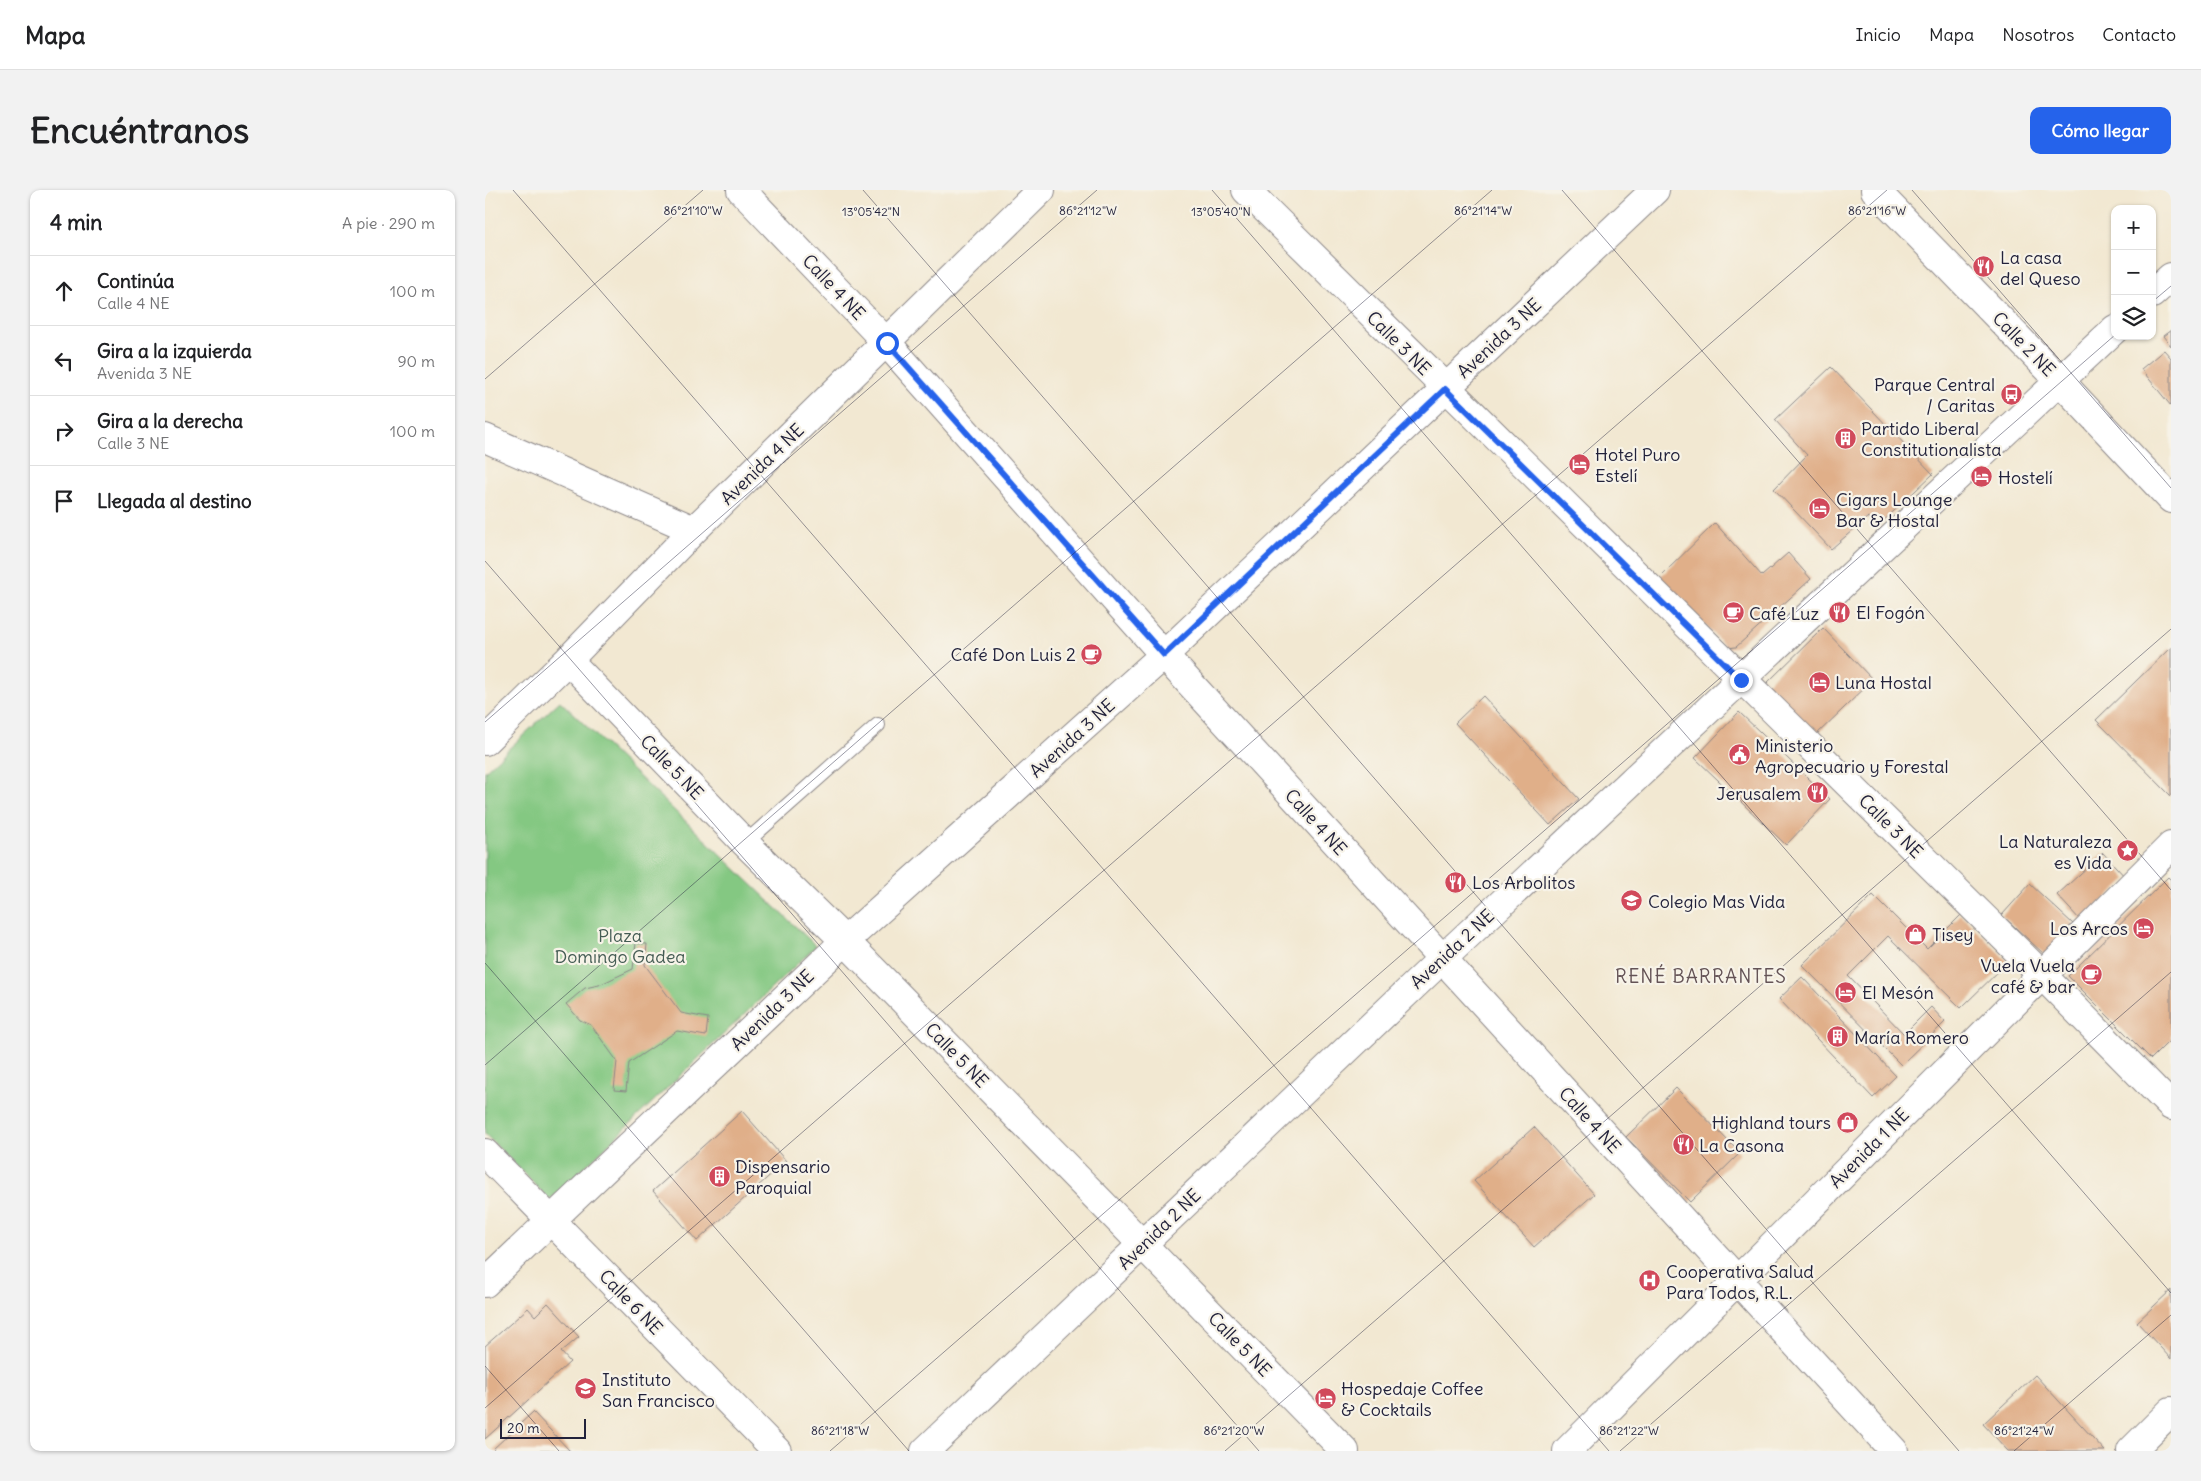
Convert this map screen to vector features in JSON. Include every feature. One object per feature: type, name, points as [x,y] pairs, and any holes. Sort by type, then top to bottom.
[{"type":"street","name":"Calle 4 NE","points":[[741,190],[887,343],[1164,655],[1894,1451]]},
{"type":"street","name":"Avenida 4 NE","points":[[485,741],[568,660],[694,530],[887,343],[1041,190]]},
{"type":"street","name":"Calle 3 NE","points":[[1246,190],[1445,389],[2042,975],[2171,1106]]},
{"type":"street","name":"Avenida 3 NE","points":[[485,1283],[845,941],[1164,655],[1655,190]]},
{"type":"street","name":"Calle 2 NE","points":[[1875,190],[2060,380],[2171,499]]},
{"type":"street","points":[[2156,290],[2171,277]]},
{"type":"street","name":"Avenida 2 NE","points":[[925,1451],[1442,958],[2111,333]]},
{"type":"street","points":[[485,438],[694,530]]},
{"type":"street","name":"Calle 5 NE","points":[[568,660],[745,843],[845,941],[1345,1451]]},
{"type":"street","name":"Avenida 1 NE","points":[[1567,1451],[2171,846]]},
{"type":"street","name":"Calle 6 NE","points":[[485,1153],[777,1451]]},
{"type":"street","points":[[2131,1451],[2171,1411]]},
{"type":"lane","points":[[745,843],[878,725]]},
{"type":"green space","name":"Plaza Domingo Gadea","points":[[560,701],[816,946],[550,1200],[485,1134],[485,771]]},
{"type":"building","points":[[2171,330],[2171,346],[2163,336]]},
{"type":"building","points":[[2164,350],[2171,358],[2171,406],[2141,369]]},
{"type":"building","name":"Partido Liberal Constitutionalista","points":[[1831,367],[1933,474],[1877,527],[1868,517],[1831,549],[1774,489],[1807,455],[1775,420]]},
{"type":"building","name":"Café Luz","points":[[1715,523],[1762,576],[1788,553],[1811,579],[1736,647],[1727,648],[1659,578]]},
{"type":"building","name":"Luna Hostal","points":[[1823,628],[1873,680],[1815,736],[1766,684]]},
{"type":"building","points":[[2171,647],[2171,796],[2096,720]]},
{"type":"building","points":[[1483,696],[1579,799],[1550,825],[1455,723]]},
{"type":"building","points":[[1739,712],[1830,799],[1786,845],[1695,758]]},
{"type":"building","points":[[2103,853],[2127,879],[2081,921],[2057,895]]},
{"type":"building","name":"Los Arcos","points":[[2168,877],[2171,880],[2171,1039],[2151,1059],[2068,976]]},
{"type":"building","points":[[2030,884],[2073,924],[2045,955],[2002,915]]},
{"type":"building","name":"El Mesón","points":[[1873,895],[1927,949],[1961,915],[2008,962],[1961,1008],[1888,936],[1848,976],[1904,1034],[1931,1007],[1945,1022],[1901,1065],[1802,965]]},
{"type":"building","points":[[636,943],[647,944],[645,965],[681,1013],[708,1018],[706,1036],[677,1031],[629,1063],[626,1091],[614,1090],[617,1061],[591,1025],[580,1020],[566,1004],[585,988],[599,985],[633,969]]},
{"type":"building","name":"María Romero","points":[[1802,977],[1896,1076],[1873,1098],[1779,999]]},
{"type":"building","name":"La Casona","points":[[1676,1088],[1740,1153],[1690,1202],[1626,1137]]},
{"type":"building","name":"Dispensario Paroquial","points":[[742,1111],[786,1161],[697,1241],[653,1191]]},
{"type":"building","points":[[1534,1127],[1594,1194],[1534,1247],[1474,1181]]},
{"type":"building","points":[[2171,1290],[2171,1359],[2137,1322]]},
{"type":"building","points":[[548,1303],[579,1337],[561,1352],[570,1362],[485,1439],[485,1346],[528,1308],[535,1316]]},
{"type":"building","points":[[2035,1375],[2105,1451],[2008,1451],[1983,1424]]},
{"type":"building","points":[[533,1412],[570,1451],[495,1451],[493,1449]]},
{"type":"place","name":"La casa del Queso","points":[[1984,267]]},
{"type":"place","name":"Parque Central / Caritas","points":[[2011,394]]},
{"type":"place","name":"Partido Liberal Constitutionalista","points":[[1845,438]]},
{"type":"place","name":"Hotel Puro Estelí","points":[[1579,464]]},
{"type":"place","name":"Hostelí","points":[[1982,477]]},
{"type":"place","name":"Cigars Lounge Bar & Hostal","points":[[1820,509]]},
{"type":"place","name":"El Fogón","points":[[1840,612]]},
{"type":"place","name":"Café Luz","points":[[1733,613]]},
{"type":"place","name":"Café Don Luis 2","points":[[1092,654]]},
{"type":"place","name":"Luna Hostal","points":[[1819,682]]},
{"type":"place","name":"Ministerio Agropecuario y Forestal","points":[[1739,755]]},
{"type":"place","name":"Jerusalem","points":[[1817,793]]},
{"type":"place","name":"La Naturaleza es Vida","points":[[2128,851]]},
{"type":"place","name":"Los Arbolitos","points":[[1456,882]]},
{"type":"place","name":"Colegio Mas Vida","points":[[1632,901]]},
{"type":"place","name":"Los Arcos","points":[[2144,928]]},
{"type":"place","name":"Tisey","points":[[1916,934]]},
{"type":"place","name":"Vuela Vuela café & bar","points":[[2091,975]]},
{"type":"place","name":"El Mesón","points":[[1846,992]]},
{"type":"place","name":"María Romero","points":[[1838,1037]]},
{"type":"place","name":"Highland tours","points":[[1847,1122]]},
{"type":"place","name":"La Casona","points":[[1683,1145]]},
{"type":"place","name":"Dispensario Paroquial","points":[[719,1176]]},
{"type":"place","name":"Cooperativa Salud Para Todos, R.L.","points":[[1650,1281]]},
{"type":"place","name":"Instituto San Francisco","points":[[586,1389]]},
{"type":"place","name":"Hospedaje Coffee & Cocktails","points":[[1325,1398]]},
{"type":"district","name":"RENÉ BARRANTES","points":[[1701,976]]},
{"type":"route","points":[[887,343],[1164,655],[1445,389],[1741,680]]}]
